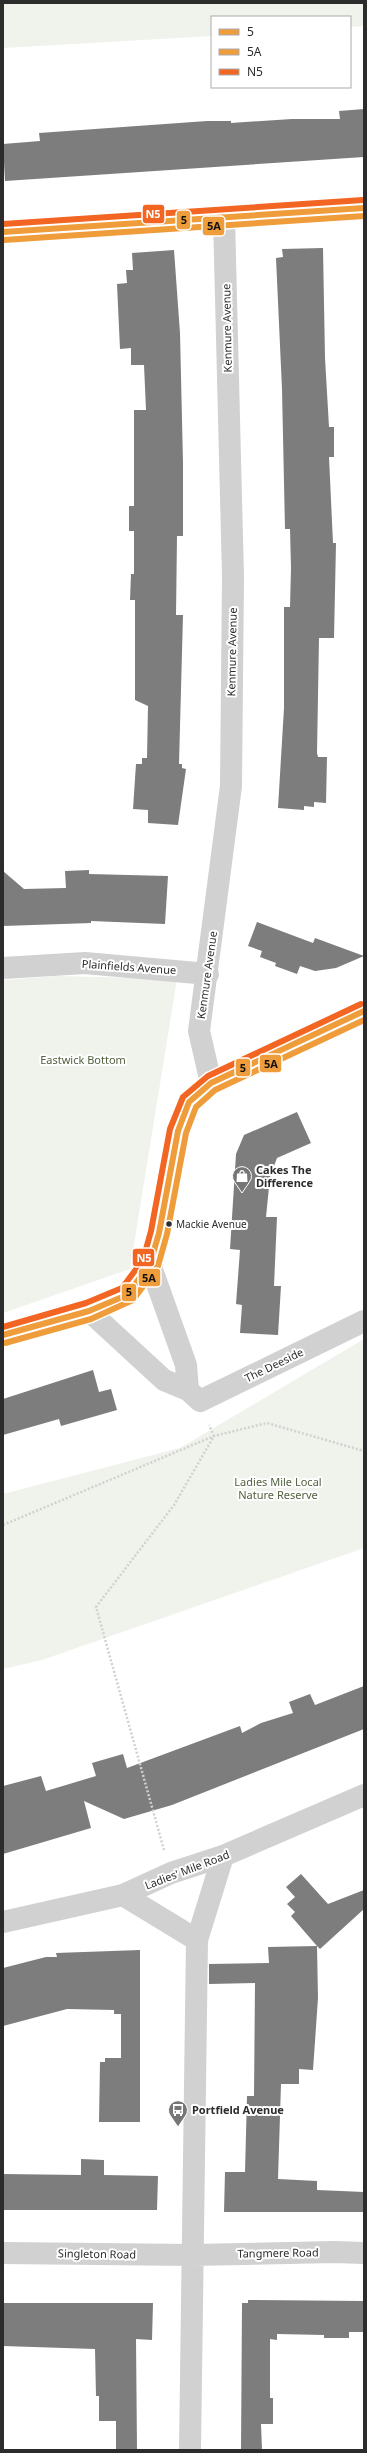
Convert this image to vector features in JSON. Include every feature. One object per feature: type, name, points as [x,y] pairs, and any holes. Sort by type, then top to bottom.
[{"type":"street","points":[[3,232],[364,208]]},
{"type":"street","name":"Kenmure Avenue","points":[[211,1083],[199,1031],[208,974],[231,786],[233,577],[224,218]]},
{"type":"street","name":"Plainfields Avenue","points":[[3,968],[85,963],[208,974]]},
{"type":"street","points":[[3,1335],[89,1311],[127,1295],[150,1264],[159,1233],[178,1131],[189,1102],[211,1083],[364,1011]]},
{"type":"street","points":[[150,1264],[186,1365],[188,1390]]},
{"type":"street","name":"The Deeside","points":[[89,1311],[164,1380],[188,1390],[200,1401],[364,1321]]},
{"type":"street","name":"Ladies' Mile Road","points":[[3,1922],[123,1895],[171,1873],[223,1856],[364,1795]]},
{"type":"street","points":[[190,2450],[197,1940],[223,1856]]},
{"type":"street","points":[[123,1895],[197,1940]]},
{"type":"street","name":"Tangmere Road","points":[[192,2255],[334,2252],[364,2253]]},
{"type":"street","name":"Singleton Road","points":[[3,2253],[192,2255]]},
{"type":"path","points":[[3,1525],[214,1436],[267,1424],[364,1451]]},
{"type":"path","points":[[171,1873],[96,1607],[174,1505],[214,1436]]},
{"type":"green space","points":[[3,3],[364,3],[364,26],[351,27],[351,16],[211,16],[211,36],[3,48]]},
{"type":"green space","name":"Eastwick Bottom","points":[[58,976],[177,979],[130,1269],[3,1313],[3,980]]},
{"type":"green space","name":"Ladies Mile Local Nature Reserve","points":[[364,1339],[364,1548],[42,1660],[3,1669],[3,1494],[180,1448]]},
{"type":"building","points":[[364,109],[364,157],[5,181],[3,144],[40,141],[39,133],[207,121],[231,121],[231,123],[292,119],[340,119],[339,111]]},
{"type":"building","points":[[323,248],[325,358],[329,427],[334,427],[334,457],[329,457],[333,543],[336,543],[334,638],[319,638],[317,753],[318,757],[327,757],[326,803],[314,802],[314,807],[304,806],[304,810],[278,808],[284,708],[284,607],[290,607],[291,568],[290,529],[285,529],[282,389],[276,258],[283,257],[282,249]]},
{"type":"building","points":[[174,250],[180,333],[183,463],[183,536],[177,536],[176,615],[183,615],[179,764],[182,764],[182,768],[186,769],[178,825],[148,823],[148,810],[133,809],[136,764],[142,764],[142,758],[147,758],[148,706],[135,700],[135,600],[130,600],[131,574],[134,574],[134,531],[129,531],[129,506],[134,506],[134,410],[146,410],[144,365],[131,365],[131,348],[120,349],[117,284],[127,283],[126,270],[133,270],[132,253]]},
{"type":"building","points":[[89,870],[89,874],[168,876],[165,924],[91,921],[91,923],[3,926],[3,871],[24,889],[66,888],[65,871]]},
{"type":"building","points":[[257,922],[313,943],[315,938],[364,956],[336,968],[315,971],[300,966],[297,974],[275,966],[276,963],[260,957],[262,951],[248,946]]},
{"type":"building","points":[[297,1112],[311,1143],[277,1158],[270,1177],[266,1217],[277,1217],[274,1286],[281,1286],[278,1335],[240,1333],[242,1305],[236,1304],[240,1250],[230,1249],[236,1154],[244,1135]]},
{"type":"building","points":[[93,1370],[99,1392],[111,1389],[117,1410],[61,1426],[59,1419],[3,1435],[3,1399]]},
{"type":"building","points":[[364,1686],[364,1729],[172,1805],[124,1819],[84,1801],[91,1828],[3,1854],[3,1786],[41,1776],[46,1791],[96,1776],[92,1763],[123,1754],[127,1768],[240,1726],[242,1733],[261,1723],[293,1713],[289,1702],[310,1694],[315,1705]]},
{"type":"building","points":[[301,1874],[328,1904],[364,1890],[364,1909],[320,1949],[291,1916],[295,1912],[287,1904],[295,1897],[286,1887]]},
{"type":"building","points":[[317,1946],[318,1998],[313,2070],[299,2069],[299,2084],[281,2084],[278,2179],[317,2181],[317,2190],[364,2192],[364,2212],[224,2212],[225,2172],[245,2172],[247,2096],[254,2096],[255,1983],[209,1984],[209,1964],[269,1963],[268,1947]]},
{"type":"building","points":[[140,1950],[140,2122],[99,2122],[100,2062],[105,2062],[105,2058],[121,2058],[121,2014],[114,2014],[114,2010],[67,2009],[3,2026],[3,1968],[46,1957],[57,1957],[56,1953]]},
{"type":"building","points":[[81,2159],[104,2160],[104,2175],[158,2176],[157,2210],[3,2210],[3,2174],[81,2175]]},
{"type":"building","points":[[248,2300],[364,2301],[364,2332],[349,2332],[349,2338],[324,2338],[324,2335],[277,2334],[277,2340],[270,2339],[270,2398],[273,2398],[273,2424],[261,2424],[262,2450],[241,2450],[242,2303],[248,2303]]},
{"type":"building","points":[[3,2303],[153,2303],[152,2340],[136,2339],[137,2450],[116,2450],[116,2421],[99,2421],[99,2396],[96,2396],[95,2349],[3,2346]]},
{"type":"transit line","name":"N5","points":[[3,224],[363,200]]},
{"type":"transit line","name":"5","points":[[3,232],[364,208]]},
{"type":"transit line","name":"5A","points":[[4,240],[364,216]]},
{"type":"transit line","name":"N5","points":[[3,1327],[86,1303],[122,1288],[143,1260],[151,1231],[170,1129],[183,1097],[208,1076],[361,1004]]},
{"type":"transit line","name":"5","points":[[3,1335],[89,1311],[127,1295],[150,1264],[159,1233],[178,1131],[189,1102],[211,1083],[364,1011]]},
{"type":"transit line","name":"5A","points":[[5,1343],[91,1319],[133,1300],[158,1266],[167,1234],[186,1133],[196,1107],[215,1090],[364,1020]]},
{"type":"place","name":"Cakes The Difference","points":[[242,1193]]},
{"type":"place","name":"Mackie Avenue","points":[[169,1224]]},
{"type":"place","name":"Portfield Avenue","points":[[178,2127]]}]
